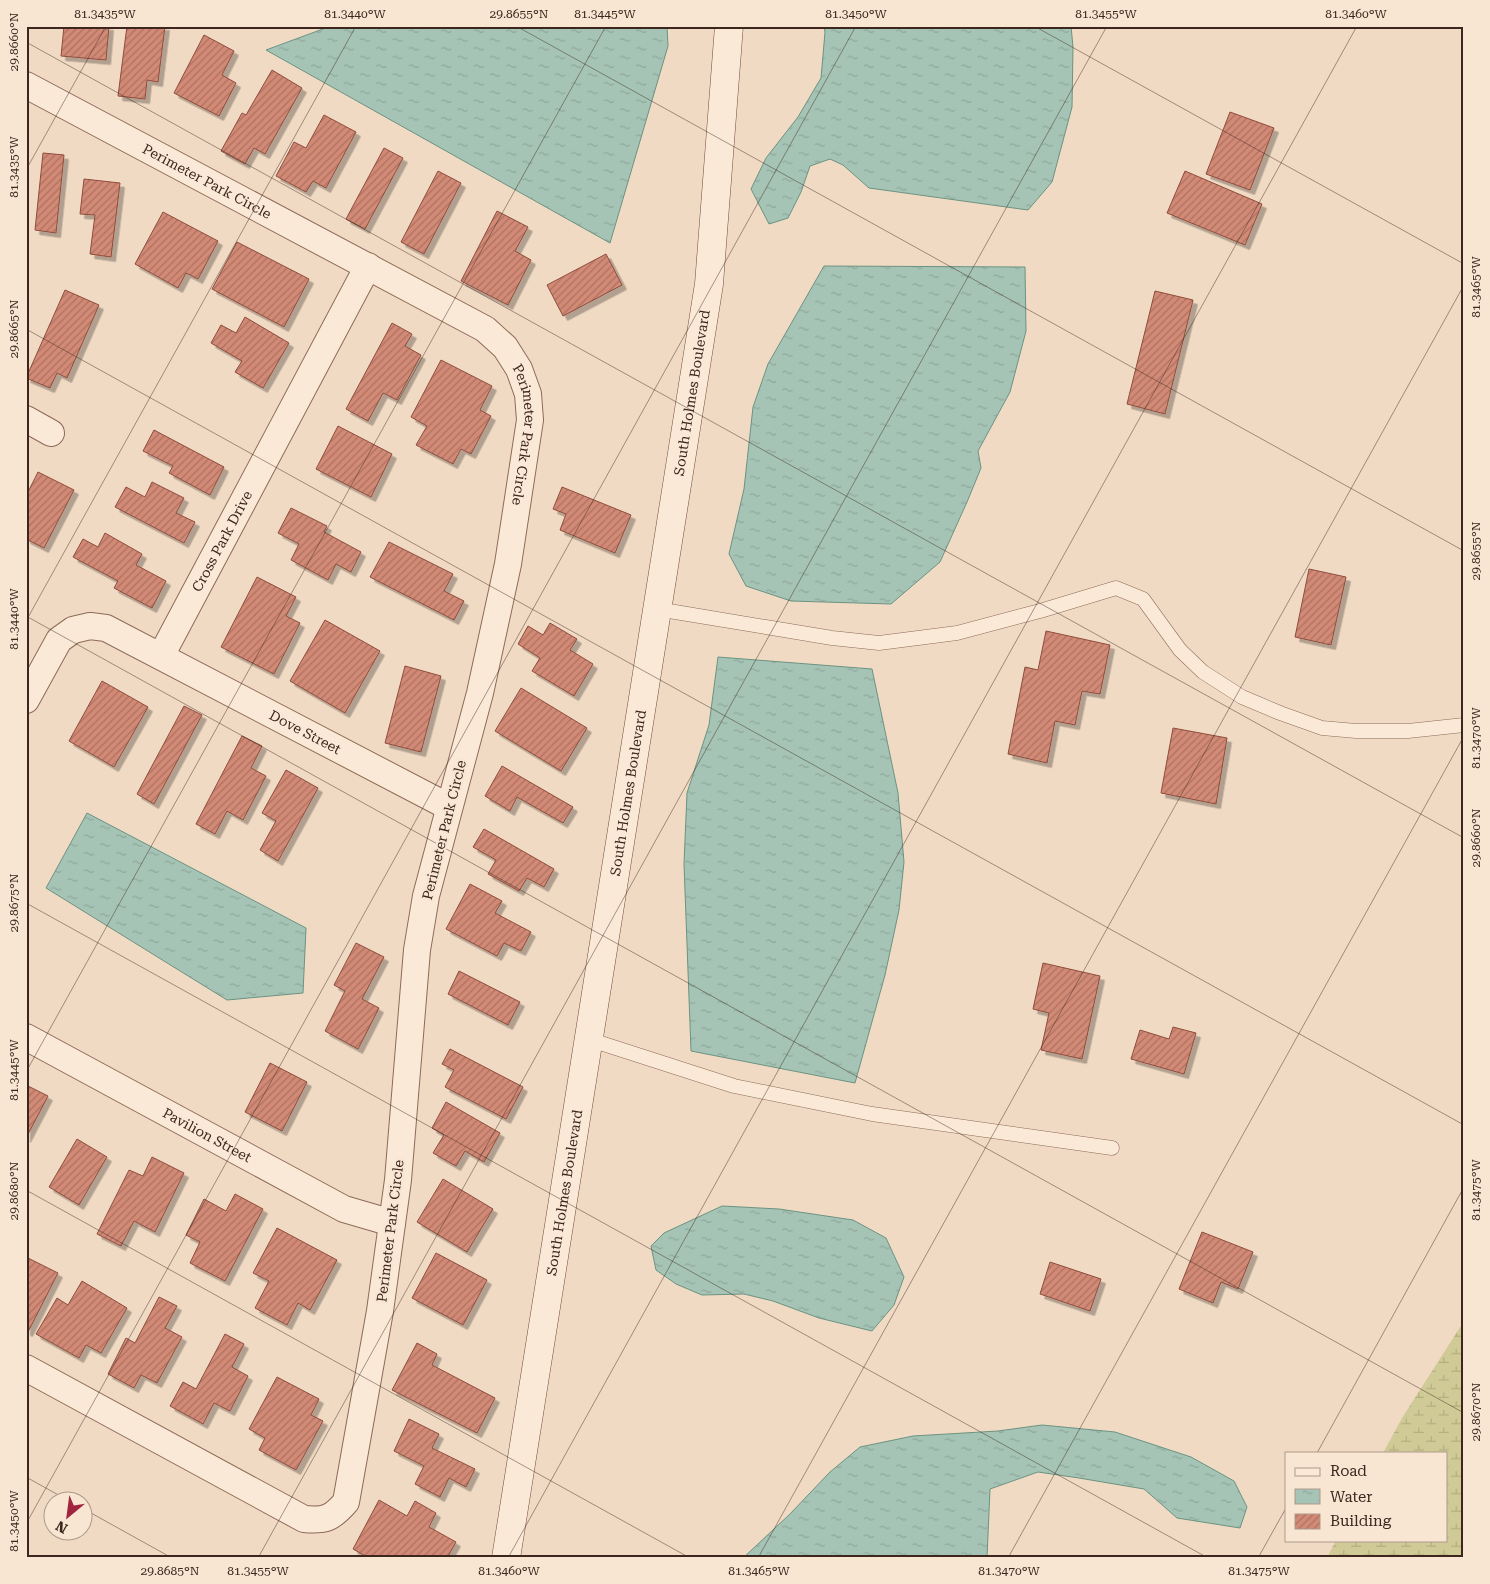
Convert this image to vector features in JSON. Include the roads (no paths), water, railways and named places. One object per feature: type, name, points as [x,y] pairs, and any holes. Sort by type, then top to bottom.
[{"type":"main road","name":"South Holmes Boulevard","points":[[506,1558],[709,284],[729,26]]},
{"type":"street","name":"Perimeter Park Circle","points":[[26,85],[485,329],[505,347],[519,369],[528,394],[530,420],[508,564],[480,693],[426,896],[418,950],[398,1180],[380,1311],[346,1502],[335,1514],[320,1520],[304,1519],[26,1368]]},
{"type":"street","name":"Cross Park Drive","points":[[161,656],[368,266]]},
{"type":"street","points":[[26,419],[51,433]]},
{"type":"street","points":[[26,700],[59,640],[73,630],[90,626],[106,628],[161,656]]},
{"type":"street","name":"Dove Street","points":[[161,656],[449,807]]},
{"type":"street","name":"Pavilion Street","points":[[26,1038],[344,1209],[392,1223]]},
{"type":"lane","points":[[657,609],[832,638],[879,643],[957,633],[1116,588],[1143,599],[1180,650],[1203,672],[1242,697],[1280,713],[1322,728],[1356,731],[1408,731],[1464,725]]},
{"type":"lane","points":[[588,1039],[734,1086],[872,1114],[1112,1148]]},
{"type":"water","points":[[331,26],[667,26],[668,46],[610,243],[266,50]]},
{"type":"water","points":[[824,26],[1071,26],[1073,47],[1072,107],[1052,182],[1028,210],[869,188],[843,165],[830,159],[810,166],[801,192],[788,218],[769,224],[751,189],[766,158],[798,117],[821,78]]},
{"type":"water","points":[[824,266],[1025,267],[1026,331],[1010,392],[978,451],[981,468],[940,562],[891,604],[791,601],[746,586],[729,554],[744,489],[753,407],[768,364]]},
{"type":"water","points":[[718,657],[872,669],[898,793],[904,862],[899,910],[885,975],[855,1083],[691,1051],[684,864],[687,793],[709,725]]},
{"type":"water","points":[[87,813],[306,928],[303,993],[227,1000],[46,888]]},
{"type":"water","points":[[722,1206],[779,1209],[853,1220],[886,1238],[904,1277],[894,1305],[872,1331],[819,1318],[773,1301],[744,1294],[702,1295],[676,1284],[656,1270],[651,1246],[664,1233]]},
{"type":"water","points":[[1042,1425],[1115,1432],[1191,1457],[1234,1481],[1247,1507],[1240,1528],[1177,1518],[1144,1489],[1038,1472],[990,1489],[987,1558],[743,1558],[790,1514],[830,1472],[860,1447],[913,1436],[998,1431]]}]
